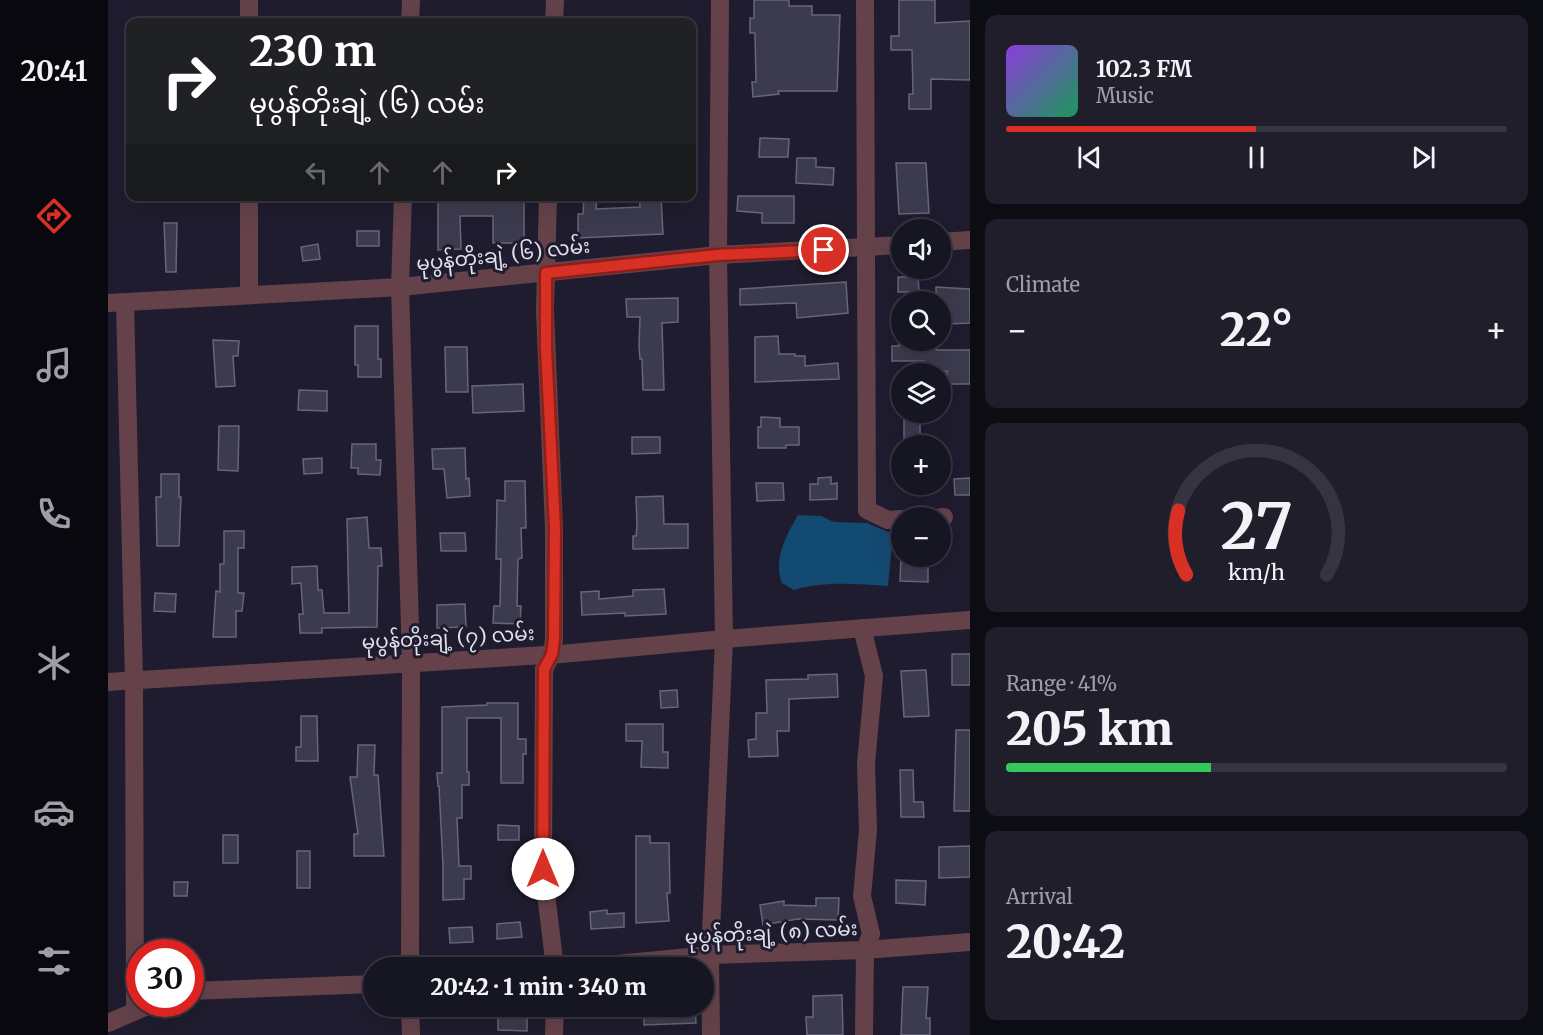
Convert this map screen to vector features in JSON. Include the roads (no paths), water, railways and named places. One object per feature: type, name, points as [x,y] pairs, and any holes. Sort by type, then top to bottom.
[{"type":"street","points":[[249,0],[249,18]]},
{"type":"street","points":[[410,18],[411,0]]},
{"type":"street","points":[[554,18],[555,0]]},
{"type":"street","points":[[711,1035],[710,955],[724,639],[718,255],[720,0]]},
{"type":"street","points":[[865,0],[867,510],[891,520]]},
{"type":"street","points":[[249,201],[249,295]]},
{"type":"street","points":[[403,201],[400,287],[411,662],[410,957]]},
{"type":"street","points":[[548,201],[546,348],[555,528],[552,654],[544,669],[543,869],[554,957]]},
{"type":"street","points":[[951,241],[970,240]]},
{"type":"street","name":"မုပွန်တိုးချဲ့ (၆) လမ်း","points":[[117,302],[400,287],[718,255],[891,246]]},
{"type":"street","points":[[117,302],[134,680],[135,939]]},
{"type":"street","name":"မုပွန်တိုးချဲ့ (၇) လမ်း","points":[[108,682],[552,654],[970,620]]},
{"type":"street","points":[[862,628],[874,676],[866,764],[868,830],[862,896],[870,934],[865,950],[864,1035]]},
{"type":"street","name":"မုပွန်တိုးချဲ့ (၈) လမ်း","points":[[689,957],[865,950],[970,942]]},
{"type":"street","points":[[204,991],[363,984]]},
{"type":"street","points":[[108,1023],[126,1014]]},
{"type":"street","points":[[410,1017],[411,1035]]},
{"type":"street","points":[[554,1035],[555,1017]]},
{"type":"water","points":[[798,515],[821,516],[834,522],[867,523],[891,533],[888,586],[829,584],[794,590],[782,583],[780,574],[780,556],[785,539]]}]
